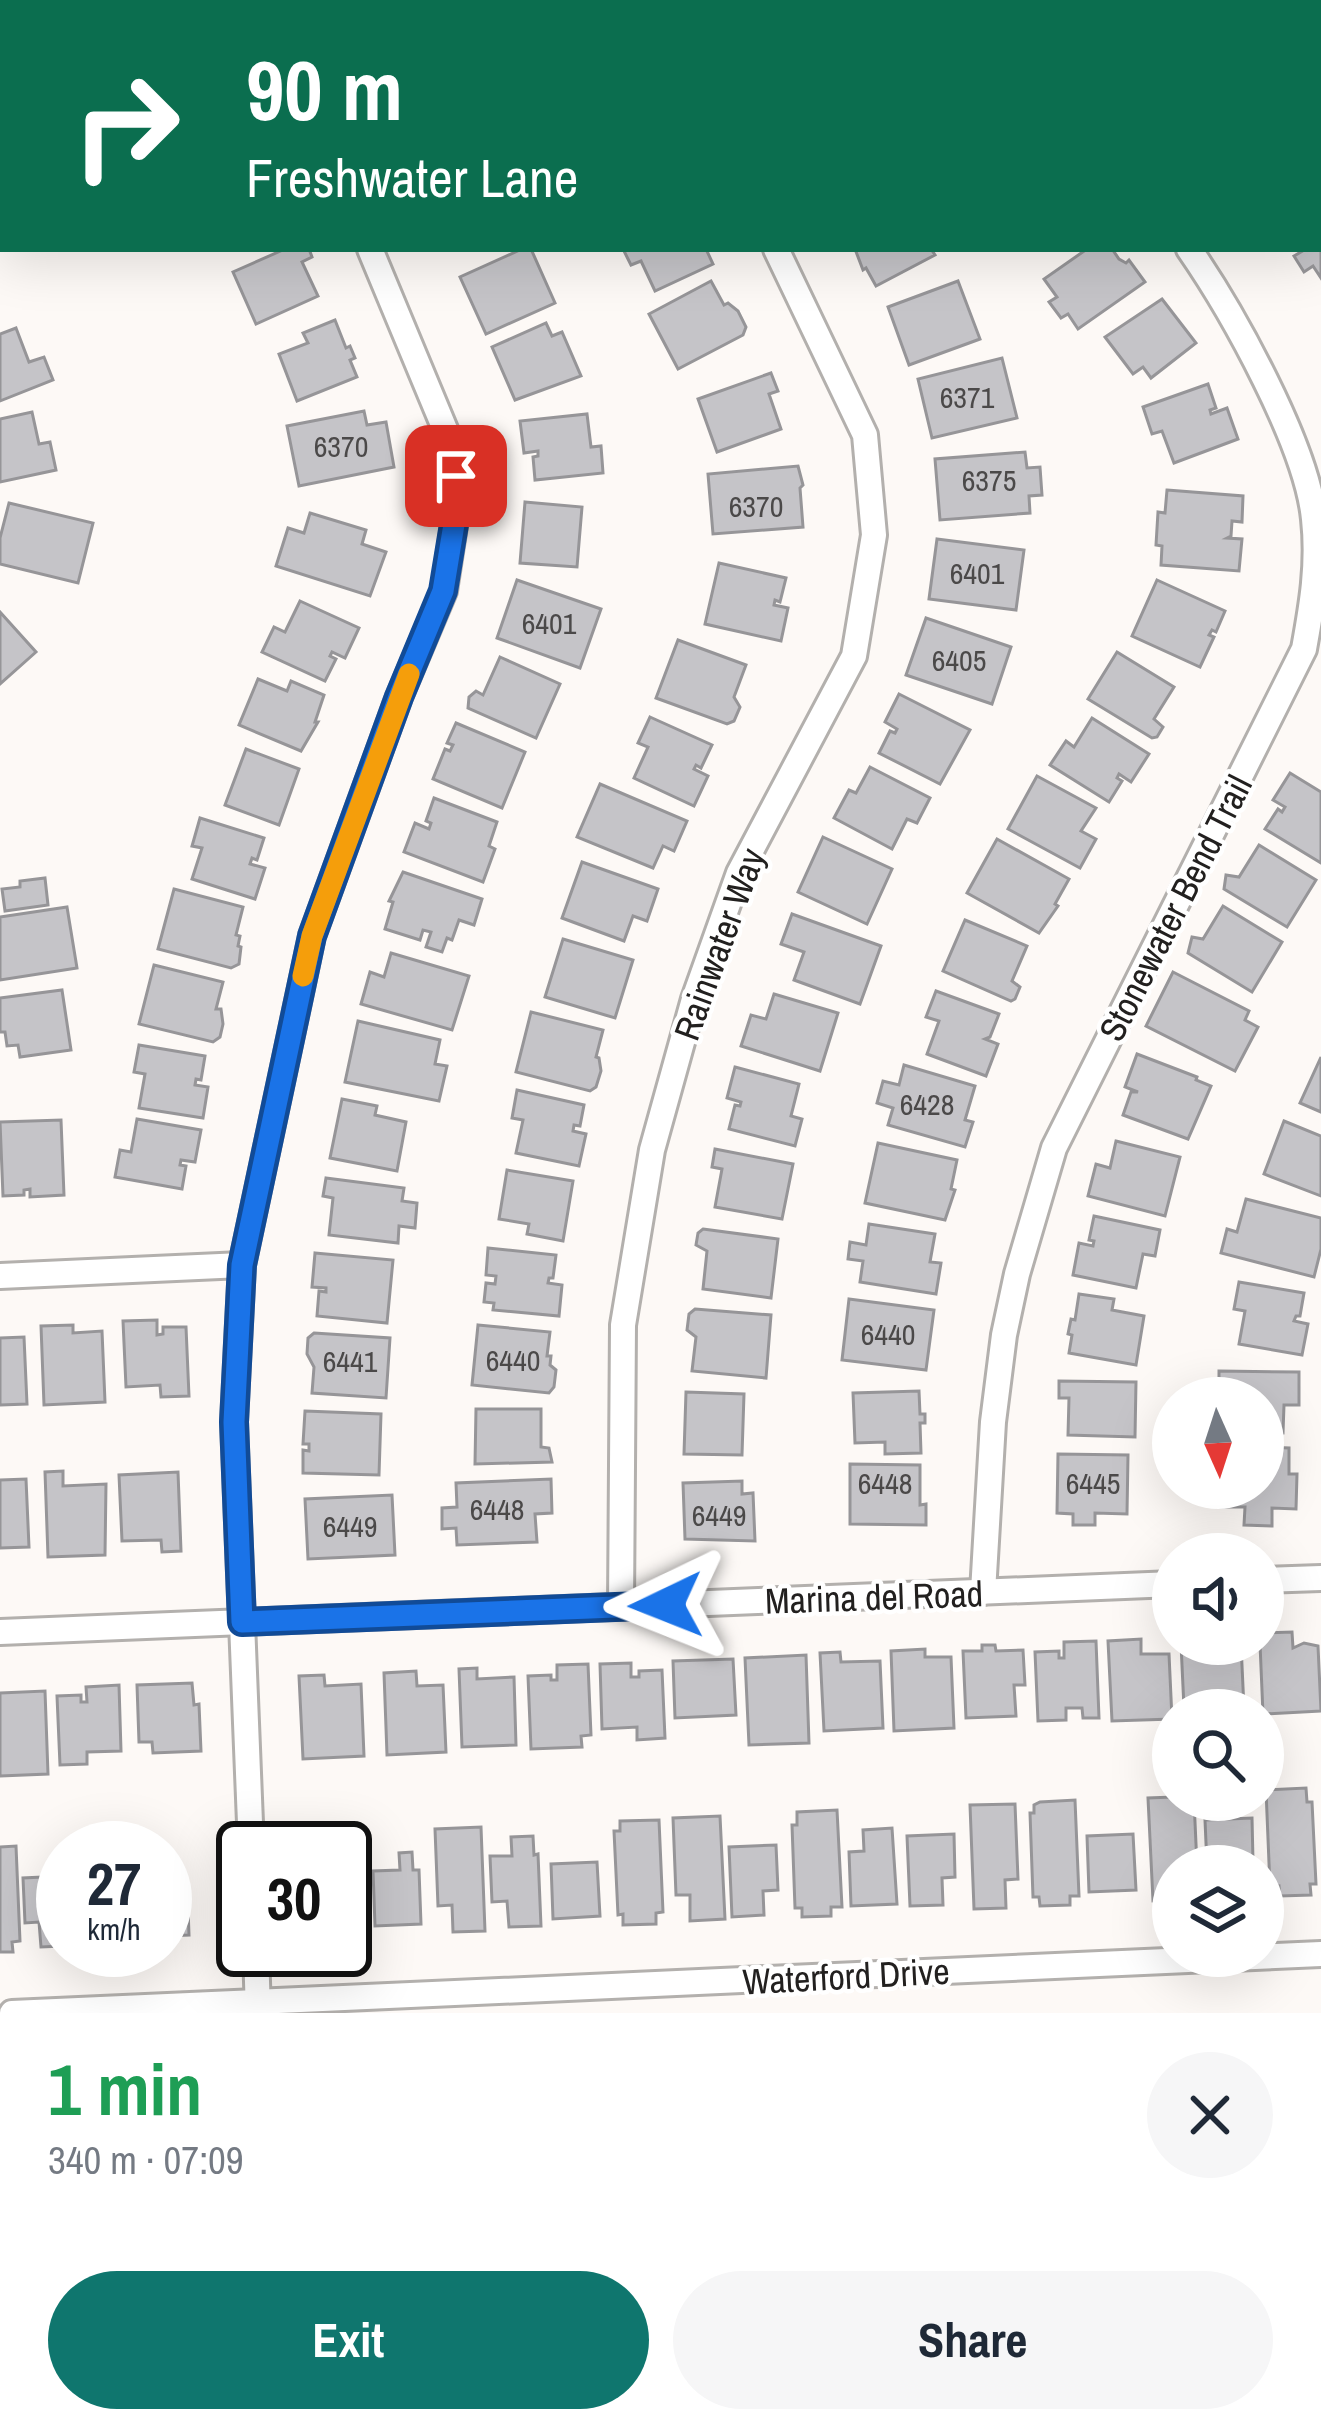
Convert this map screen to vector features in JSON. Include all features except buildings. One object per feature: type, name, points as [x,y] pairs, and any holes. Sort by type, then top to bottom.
[{"type":"street","points":[[250,1821],[234,1422],[242,1265],[312,936],[443,591],[458,500],[454,452],[371,252]]},
{"type":"street","name":"Rainwater Way","points":[[621,1607],[623,1325],[652,1150],[694,999],[739,873],[854,656],[874,535],[865,435],[777,252]]},
{"type":"street","name":"Stonewater Bend Trail","points":[[983,1592],[993,1422],[1004,1334],[1054,1148],[1304,649],[1317,573],[1314,514],[1288,428],[1191,252]]},
{"type":"street","points":[[0,1276],[242,1265]]},
{"type":"street","points":[[1284,1579],[1321,1578]]},
{"type":"street","name":"Marina del Road","points":[[0,1632],[1152,1585]]},
{"type":"street","name":"Waterford Drive","points":[[12,2013],[258,2008],[1321,1954]]},
{"type":"street","points":[[257,1977],[258,2008]]},
{"type":"slow traffic","points":[[303,976],[312,936],[409,674]]},
{"type":"route","points":[[456,476],[458,500],[443,591],[312,936],[242,1265],[234,1422],[242,1622],[666,1605]]}]
